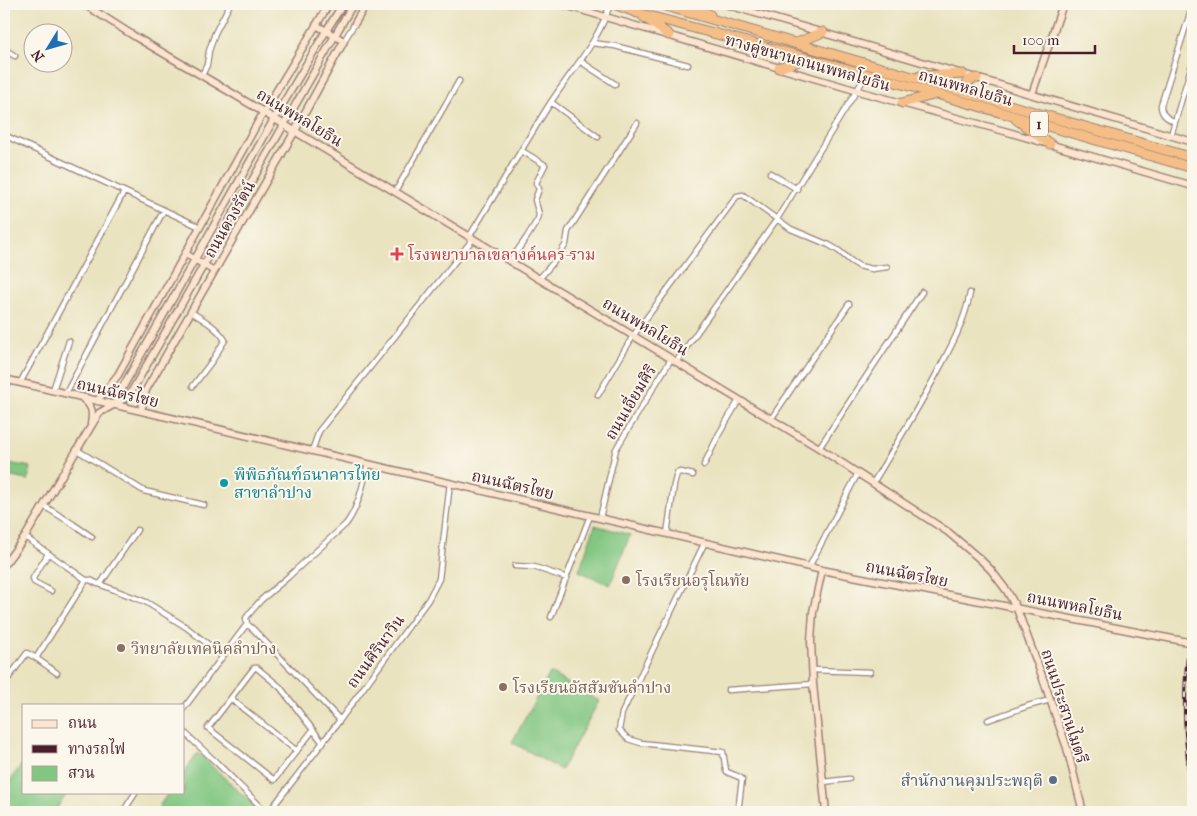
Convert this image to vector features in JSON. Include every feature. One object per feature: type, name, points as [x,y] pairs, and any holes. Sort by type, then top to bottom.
[{"type":"highway","name":"ถนนพหลโยธิน","points":[[614,4],[638,13],[868,74],[1193,168]]},
{"type":"highway","name":"ถนนพหลโยธิน","points":[[658,4],[1193,158]]},
{"type":"highway","points":[[691,4],[722,22]]},
{"type":"highway","points":[[638,13],[669,36]]},
{"type":"highway","points":[[797,44],[823,32]]},
{"type":"highway","points":[[779,68],[807,58]]},
{"type":"highway","points":[[868,74],[870,65]]},
{"type":"highway","points":[[912,77],[963,74]]},
{"type":"highway","points":[[974,94],[966,85],[972,78],[977,78]]},
{"type":"highway","points":[[905,104],[937,94]]},
{"type":"highway","points":[[1010,116],[1050,144]]},
{"type":"main road","name":"ถนนพหลโยธิน","points":[[84,4],[858,473],[948,532],[981,560],[991,570],[1017,609],[1193,643]]},
{"type":"main road","points":[[97,401],[118,376],[264,113],[329,4]]},
{"type":"main road","points":[[114,405],[274,119],[343,4]]},
{"type":"main road","points":[[4,565],[25,538],[99,413],[129,396],[353,4]]},
{"type":"main road","points":[[355,23],[366,4]]},
{"type":"main road","name":"ทางคู่ขนานถนนพหลโยธิน","points":[[560,4],[1193,186]]},
{"type":"main road","name":"ทางคู่ขนานถนนพหลโยธิน","points":[[725,4],[1193,142]]},
{"type":"main road","points":[[1032,94],[1063,4]]},
{"type":"main road","points":[[316,25],[344,42]]},
{"type":"main road","name":"ถนนดวงรัตน์","points":[[141,411],[146,390],[344,42]]},
{"type":"main road","points":[[186,254],[214,271]]},
{"type":"main road","name":"ถนนฉัตรไชย","points":[[4,379],[822,570],[1017,609]]},
{"type":"main road","points":[[80,397],[86,401],[93,412],[91,426]]},
{"type":"main road","points":[[822,570],[813,612],[811,642],[813,684],[826,812]]},
{"type":"main road","name":"ถนนประสานไมตรี","points":[[1017,609],[1067,748],[1083,812]]},
{"type":"street","points":[[4,8],[6,4]]},
{"type":"street","points":[[202,75],[207,65],[215,33],[230,4]]},
{"type":"street","points":[[312,451],[319,431],[471,238],[522,150],[592,43],[606,17],[610,4]]},
{"type":"street","points":[[1175,122],[1162,113],[1161,105],[1193,4]]},
{"type":"street","points":[[344,42],[355,23]]},
{"type":"street","points":[[592,43],[615,46],[688,65]]},
{"type":"street","points":[[4,49],[15,56]]},
{"type":"street","points":[[580,60],[614,84]]},
{"type":"street","points":[[1171,135],[1193,62]]},
{"type":"street","name":"ถนนเอี่ยมศิริ","points":[[600,518],[616,449],[674,360],[777,220],[868,74]]},
{"type":"street","points":[[395,192],[459,80]]},
{"type":"street","points":[[552,102],[598,137]]},
{"type":"street","points":[[539,279],[558,257],[566,244],[568,231],[637,123]]},
{"type":"street","points":[[4,135],[200,227]]},
{"type":"street","points":[[510,261],[538,219],[539,214],[535,200],[539,189],[536,183],[545,165],[522,150]]},
{"type":"street","points":[[770,173],[797,189]]},
{"type":"street","points":[[20,383],[124,192]]},
{"type":"street","points":[[598,395],[633,336],[737,196],[743,195],[791,229],[839,251],[860,266],[872,269],[887,268]]},
{"type":"street","points":[[66,394],[164,210]]},
{"type":"street","points":[[819,448],[922,292]]},
{"type":"street","points":[[872,483],[943,363],[963,317],[970,293]]},
{"type":"street","points":[[771,419],[849,304]]},
{"type":"street","points":[[191,312],[212,325],[225,340],[193,386]]},
{"type":"street","points":[[52,390],[69,341]]},
{"type":"street","points":[[704,465],[719,434],[740,400]]},
{"type":"street","points":[[77,450],[144,491],[204,505]]},
{"type":"street","points":[[340,720],[247,624],[246,618],[260,600],[343,527],[350,518],[361,491],[368,464]]},
{"type":"street","points":[[668,534],[677,473],[693,475]]},
{"type":"street","points":[[809,567],[858,473]]},
{"type":"street","name":"ถนนศิรินาวิน","points":[[267,812],[323,743],[428,600],[439,579],[450,483]]},
{"type":"street","points":[[44,506],[74,524],[92,538]]},
{"type":"street","points":[[551,618],[590,516]]},
{"type":"street","points":[[99,584],[137,530]]},
{"type":"street","points":[[25,538],[86,580],[146,602],[186,627],[223,656]]},
{"type":"street","points":[[705,542],[622,713],[619,730],[628,739],[641,743],[723,752],[726,772],[742,779],[738,812]]},
{"type":"street","points":[[48,554],[33,578],[34,581],[51,591]]},
{"type":"street","points":[[515,566],[534,568],[567,578]]},
{"type":"street","points":[[36,658],[86,580]]},
{"type":"street","points":[[185,707],[247,624]]},
{"type":"street","points":[[4,684],[27,653],[57,673]]},
{"type":"street","points":[[313,730],[274,780],[208,728],[254,668],[257,668],[280,688],[313,730],[323,743]]},
{"type":"street","points":[[812,670],[870,672]]},
{"type":"street","points":[[728,690],[813,684]]},
{"type":"street","points":[[231,699],[297,750]]},
{"type":"street","points":[[988,720],[1050,700]]},
{"type":"street","points":[[185,733],[267,812]]},
{"type":"street","points":[[823,782],[849,779]]},
{"type":"street","points":[[123,812],[135,794]]},
{"type":"green space","points":[[8,463],[31,467],[28,480],[6,476]]},
{"type":"green space","points":[[595,525],[630,535],[610,585],[579,571]]},
{"type":"green space","points":[[550,673],[599,701],[561,770],[512,742]]},
{"type":"green space","points":[[198,753],[260,811],[163,812],[159,806],[168,794],[185,794],[185,771]]},
{"type":"green space","points":[[21,765],[22,794],[66,795],[54,812],[4,812],[4,789]]},
{"type":"railway","points":[[1193,627],[1186,673],[1185,695],[1186,740],[1193,808]]},
{"type":"place","name":"โรงพยาบาลเขลางค์นคร-ราม","points":[[397,254]]},
{"type":"place","name":"พิพิธภัณฑ์ธนาคารไทย สาขาลำปาง","points":[[224,483]]},
{"type":"place","name":"โรงเรียนอรุโณทัย","points":[[626,580]]},
{"type":"place","name":"วิทยาลัยเทคนิคลำปาง","points":[[121,648]]},
{"type":"place","name":"โรงเรียนอัสสัมชันลำปาง","points":[[503,687]]},
{"type":"place","name":"สำนักงานคุมประพฤติ","points":[[1053,780]]}]
